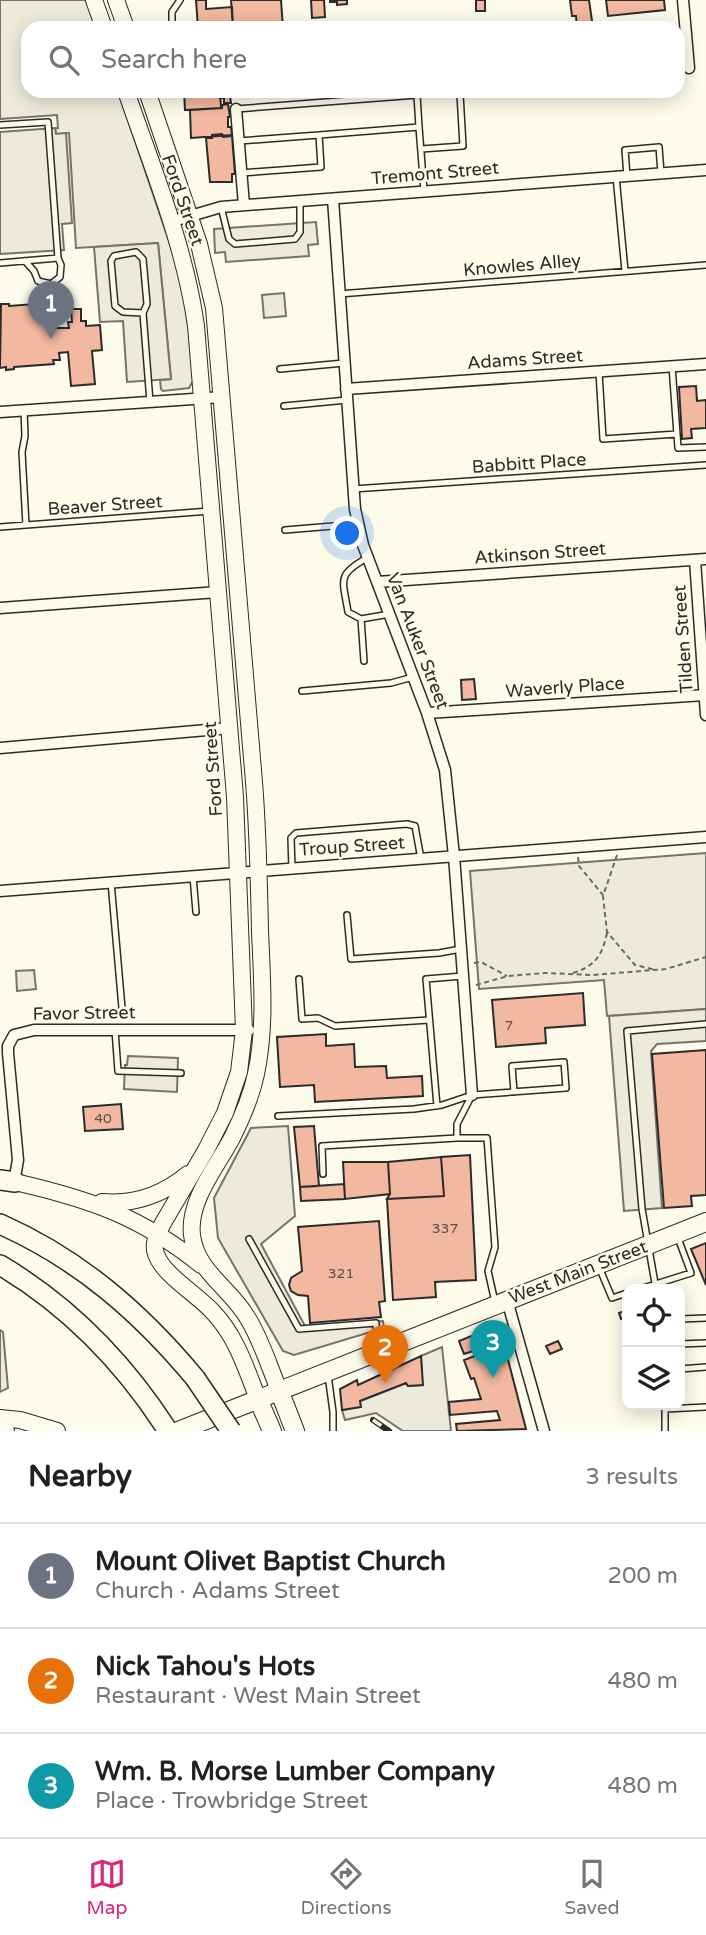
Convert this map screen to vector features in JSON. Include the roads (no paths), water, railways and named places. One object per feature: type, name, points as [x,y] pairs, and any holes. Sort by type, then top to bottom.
[{"type":"highway","points":[[0,1224],[47,1248],[102,1284],[150,1327],[195,1378],[232,1431]]},
{"type":"highway","points":[[0,1265],[43,1294],[106,1350],[168,1431]]},
{"type":"highway","points":[[195,1378],[224,1431]]},
{"type":"main road","points":[[94,0],[102,21]]},
{"type":"main road","points":[[116,0],[124,21]]},
{"type":"main road","name":"Ford Street","points":[[128,98],[183,263],[193,304],[230,729],[239,873],[244,1030],[233,1093],[217,1131],[158,1234]]},
{"type":"main road","name":"Ford Street","points":[[149,98],[189,215],[212,297],[223,397],[254,782],[262,1030],[260,1055],[249,1098],[237,1128],[193,1213],[192,1238],[202,1267]]},
{"type":"main road","points":[[5,1180],[110,1203],[145,1198],[180,1181],[195,1168]]},
{"type":"main road","points":[[84,1199],[125,1216],[158,1234],[202,1267],[228,1291],[248,1317],[295,1431]]},
{"type":"main road","name":"West Main Street","points":[[177,1431],[706,1222]]},
{"type":"main road","points":[[158,1234],[155,1248],[158,1259],[206,1305],[226,1329],[236,1346],[272,1431]]},
{"type":"main road","points":[[0,1418],[20,1420],[57,1431]]},
{"type":"main road","points":[[0,1429],[6,1431]]},
{"type":"street","points":[[683,0],[685,21]]},
{"type":"street","points":[[685,23],[689,68]]},
{"type":"street","points":[[236,109],[244,205]]},
{"type":"street","name":"Tremont Street","points":[[170,222],[221,207],[706,170]]},
{"type":"street","name":"Van Auker Street","points":[[332,199],[357,524],[367,558],[427,713],[445,770],[472,1095]]},
{"type":"street","name":"Adams Street","points":[[347,395],[599,371],[706,364]]},
{"type":"street","points":[[0,412],[223,397]]},
{"type":"street","name":"Atkinson Street","points":[[377,582],[701,560]]},
{"type":"street","name":"Tilden Street","points":[[701,560],[706,715]]},
{"type":"street","points":[[0,608],[218,592]]},
{"type":"street","name":"Waverly Place","points":[[427,713],[705,695]]},
{"type":"street","points":[[0,748],[230,729]]},
{"type":"street","name":"Troup Street","points":[[0,891],[706,837]]},
{"type":"street","name":"Favor Street","points":[[5,1180],[18,1160],[5,1073],[8,1046],[14,1035],[24,1031],[262,1030]]},
{"type":"street","points":[[501,1303],[544,1431]]},
{"type":"lane","points":[[172,21],[172,12],[180,0]]},
{"type":"lane","points":[[236,109],[378,98]]},
{"type":"lane","points":[[417,98],[424,191]]},
{"type":"lane","points":[[421,149],[463,146],[460,98]]},
{"type":"lane","points":[[0,125],[48,122],[60,277],[51,284],[38,281],[34,271],[24,261]]},
{"type":"lane","points":[[239,141],[419,127]]},
{"type":"lane","points":[[241,173],[321,167],[319,135]]},
{"type":"lane","points":[[625,271],[622,176],[625,150],[659,147],[662,173]]},
{"type":"lane","points":[[221,207],[229,239],[235,244],[295,239],[300,232],[300,201]]},
{"type":"lane","points":[[143,313],[123,312],[115,306],[111,261],[118,253],[136,252],[144,259],[147,304],[143,313],[150,402]]},
{"type":"lane","points":[[0,263],[58,258]]},
{"type":"lane","name":"Knowles Alley","points":[[340,294],[706,265]]},
{"type":"lane","points":[[280,369],[344,363]]},
{"type":"lane","points":[[672,366],[678,448],[706,447]]},
{"type":"lane","points":[[599,371],[603,439],[677,434]]},
{"type":"lane","points":[[284,405],[347,395]]},
{"type":"lane","points":[[24,410],[26,436],[22,452],[26,525]]},
{"type":"lane","name":"Babbitt Place","points":[[353,489],[706,465]]},
{"type":"lane","name":"Beaver Street","points":[[0,527],[211,511]]},
{"type":"lane","points":[[285,530],[357,524]]},
{"type":"lane","points":[[367,558],[349,568],[343,578],[348,612],[361,619],[390,614]]},
{"type":"lane","points":[[361,619],[364,661]]},
{"type":"lane","points":[[302,691],[391,683],[413,677]]},
{"type":"lane","points":[[292,869],[291,838],[296,833],[407,824],[415,826],[421,859]]},
{"type":"lane","points":[[193,876],[196,912]]},
{"type":"lane","points":[[111,882],[122,1008]]},
{"type":"lane","points":[[347,915],[351,959],[461,949]]},
{"type":"lane","points":[[299,979],[302,1018],[318,1018],[335,1026],[429,1020]]},
{"type":"lane","points":[[437,1106],[426,979],[463,981]]},
{"type":"lane","points":[[655,1284],[642,1209],[627,1031],[706,1024]]},
{"type":"lane","points":[[115,1030],[118,1071],[181,1073]]},
{"type":"lane","points":[[278,1116],[414,1109],[437,1106],[472,1095],[514,1092],[566,1088],[564,1062],[512,1066],[514,1092]]},
{"type":"lane","points":[[457,1138],[457,1124],[472,1095]]},
{"type":"lane","points":[[323,1174],[322,1146],[487,1138],[495,1247],[488,1271],[501,1303]]},
{"type":"lane","points":[[664,1284],[691,1273],[676,1233]]},
{"type":"lane","points":[[249,1239],[299,1329],[376,1323],[377,1352]]},
{"type":"lane","points":[[597,1265],[612,1298],[622,1295]]},
{"type":"lane","points":[[685,1319],[706,1318]]},
{"type":"lane","points":[[685,1344],[706,1343]]},
{"type":"lane","points":[[685,1369],[706,1367]]},
{"type":"lane","points":[[328,1371],[333,1431]]},
{"type":"lane","points":[[685,1407],[706,1407]]},
{"type":"lane","points":[[665,1410],[665,1431]]},
{"type":"railway","points":[[373,1420],[389,1431]]},
{"type":"place","name":"Mount Olivet Baptist Church","points":[[51,339]]},
{"type":"place","name":"Wm. B. Morse Lumber Company","points":[[493,1378]]},
{"type":"place","name":"Nick Tahou's Hots","points":[[385,1383]]}]
